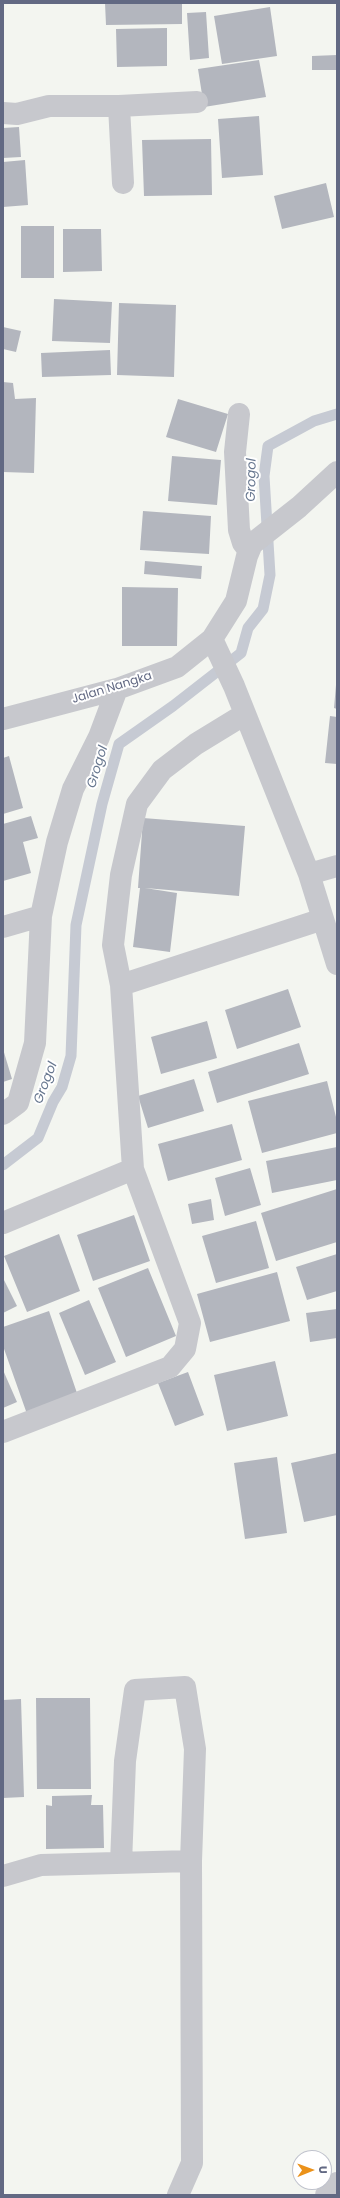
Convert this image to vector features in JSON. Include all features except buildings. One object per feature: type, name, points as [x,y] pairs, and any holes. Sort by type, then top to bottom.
[{"type":"street","points":[[3,113],[17,114],[49,106],[119,106],[197,102]]},
{"type":"street","points":[[119,106],[123,183]]},
{"type":"street","points":[[239,414],[235,452],[238,516],[243,543],[250,548],[299,507],[337,472]]},
{"type":"street","name":"Jalan Nangka","points":[[3,719],[117,689],[177,667],[216,647],[236,601],[250,548]]},
{"type":"street","points":[[216,647],[234,686],[309,874],[337,964]]},
{"type":"street","points":[[3,1114],[18,1103],[35,1043],[41,916],[57,842],[74,789],[99,737],[117,689]]},
{"type":"street","points":[[3,1432],[170,1368],[185,1348],[190,1323],[133,1169],[121,985],[114,945],[121,875],[137,804],[162,770],[196,744],[245,714]]},
{"type":"street","points":[[309,874],[337,866]]},
{"type":"street","points":[[3,927],[41,916]]},
{"type":"street","points":[[121,985],[323,919]]},
{"type":"street","points":[[3,1223],[133,1169]]},
{"type":"street","points":[[121,1863],[125,1760],[135,1690],[185,1687],[195,1749],[191,1861],[192,2163],[178,2195]]},
{"type":"street","points":[[3,1876],[41,1865],[191,1861]]},
{"type":"waterway","name":"Grogol","points":[[3,1165],[38,1138],[53,1102],[62,1087],[71,1056],[76,925],[102,804],[119,744],[173,706],[241,653],[248,628],[263,609],[270,575],[264,476],[268,446],[314,421],[337,414]]}]
